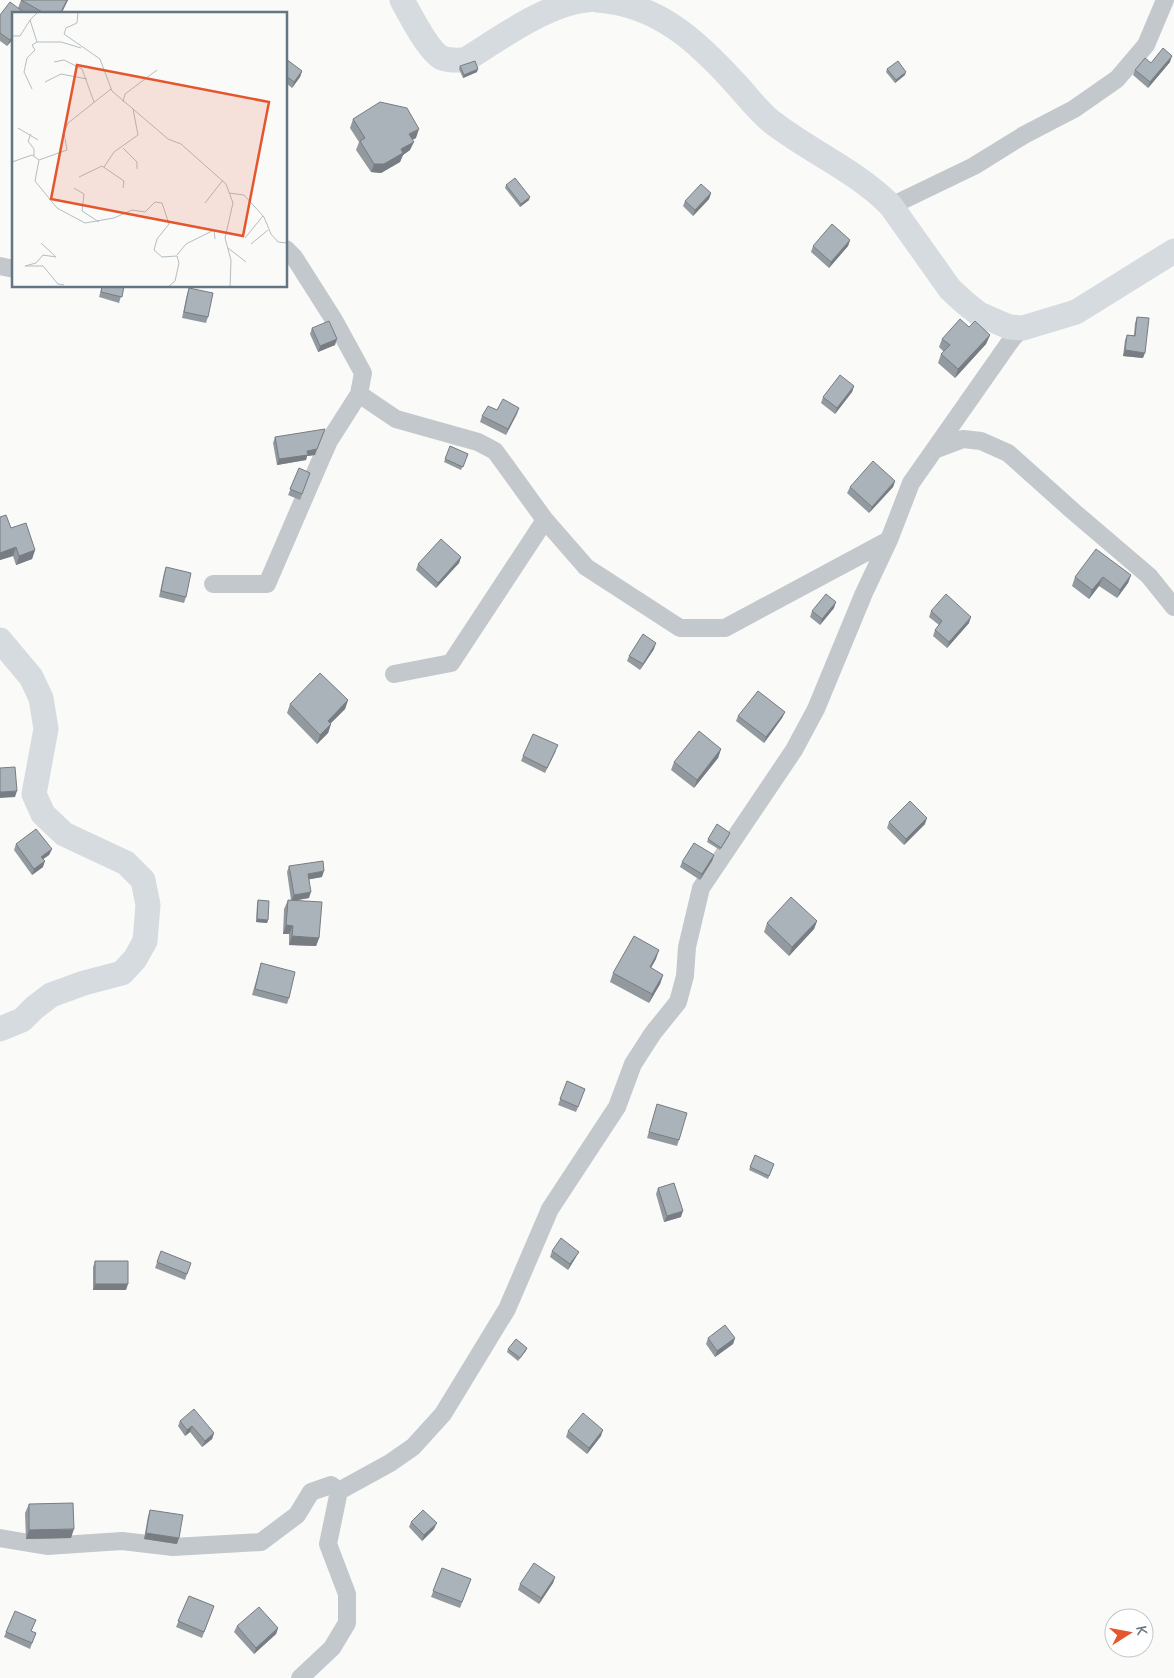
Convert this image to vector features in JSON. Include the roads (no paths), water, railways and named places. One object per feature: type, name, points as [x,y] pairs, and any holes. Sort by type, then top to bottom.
[{"type":"street","points":[[402,0],[433,51],[442,58],[466,60],[530,21],[567,4],[587,0]]},
{"type":"street","points":[[597,0],[637,8],[667,21],[693,39],[774,124],[881,195],[891,206],[950,289],[979,314],[1009,327],[1023,328],[1076,312],[1174,251]]},
{"type":"street","points":[[891,206],[974,166],[1024,135],[1074,109],[1117,79],[1146,45],[1165,0]]},
{"type":"street","points":[[213,584],[268,584],[329,442],[359,394],[363,374],[329,312],[294,257],[288,251]]},
{"type":"street","points":[[300,1678],[332,1648],[347,1623],[348,1594],[328,1544],[340,1491],[390,1463],[413,1447],[431,1428],[443,1414],[507,1309],[550,1209],[617,1107],[634,1064],[648,1040],[678,1002],[685,976],[687,947],[701,888],[794,750],[816,709],[864,593],[889,540],[911,483],[1012,339],[1023,328]]},
{"type":"street","points":[[359,394],[396,419],[478,442],[496,451],[545,520],[586,567],[680,628],[725,628],[889,540]]},
{"type":"street","points":[[934,450],[963,439],[981,441],[1008,452],[1149,576],[1174,607]]},
{"type":"street","points":[[394,674],[451,663],[545,520]]},
{"type":"street","points":[[0,640],[31,677],[41,698],[46,729],[34,794],[43,814],[64,834],[126,863],[143,880],[148,905],[144,941],[135,959],[122,973],[84,983],[50,995],[22,1020],[0,1029]]},
{"type":"street","points":[[0,1538],[46,1546],[122,1542],[173,1547],[261,1542],[297,1515],[311,1492],[331,1485],[340,1491]]}]
